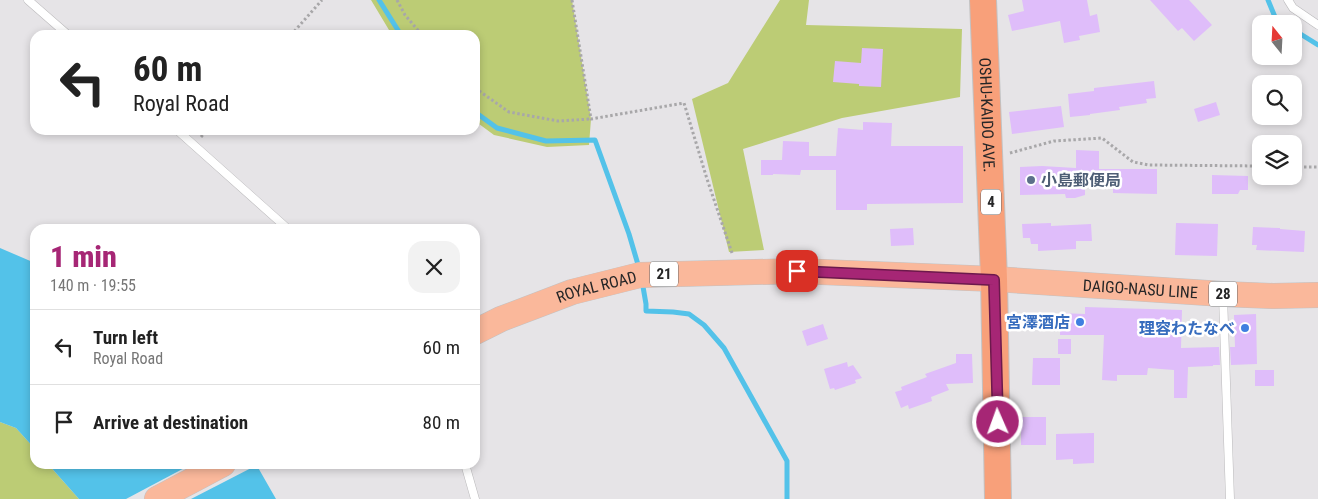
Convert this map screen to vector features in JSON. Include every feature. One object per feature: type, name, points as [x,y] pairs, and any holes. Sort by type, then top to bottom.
[{"type":"highway","name":"OSHU-KAIDO AVE.","points":[[983,0],[994,280],[998,499]]},
{"type":"main road","name":"ROYAL ROAD","points":[[480,330],[501,319],[572,292],[640,275],[807,271],[994,280]]},
{"type":"main road","name":"DAIGO-NASU LINE","points":[[994,280],[1223,294],[1318,295]]},
{"type":"main road","points":[[157,499],[214,469]]},
{"type":"lane","points":[[28,0],[62,30]]},
{"type":"lane","points":[[1288,0],[1294,8],[1318,24]]},
{"type":"lane","points":[[182,135],[282,224]]},
{"type":"lane","points":[[1223,294],[1230,499]]},
{"type":"lane","points":[[466,469],[475,499]]},
{"type":"path","points":[[295,30],[322,0]]},
{"type":"path","points":[[398,0],[405,15],[418,30]]},
{"type":"path","points":[[572,0],[591,119]]},
{"type":"path","points":[[480,92],[509,112],[558,120],[591,119],[684,103],[707,179],[739,272]]},
{"type":"path","points":[[1010,153],[1054,141],[1102,138],[1133,162],[1141,164],[1252,166]]},
{"type":"path","points":[[1302,167],[1318,167]]},
{"type":"green space","points":[[371,0],[572,0],[591,119],[589,145],[547,147],[494,135],[480,125],[480,30],[389,30]]},
{"type":"green space","points":[[780,0],[809,0],[806,25],[962,29],[960,97],[842,118],[743,149],[764,250],[729,252],[692,99],[728,83]]},
{"type":"green space","points":[[0,422],[16,428],[30,443],[30,469],[52,469],[79,499],[0,499]]},
{"type":"water","points":[[0,248],[30,261],[30,443],[16,428],[0,422]]},
{"type":"water","points":[[52,469],[259,469],[276,499],[79,499]]},
{"type":"pier","points":[[183,469],[249,469],[191,499],[126,499]]},
{"type":"building","points":[[1022,0],[1087,0],[1090,16],[1097,14],[1100,32],[1079,36],[1080,40],[1064,43],[1060,21],[1012,31],[1008,15],[1024,11]]},
{"type":"building","points":[[1150,0],[1189,0],[1212,25],[1194,41],[1182,28],[1178,31]]},
{"type":"building","points":[[862,48],[883,49],[881,87],[833,82],[835,61],[861,63]]},
{"type":"building","points":[[1154,81],[1156,98],[1146,99],[1147,103],[1119,107],[1120,110],[1070,117],[1068,94],[1094,91],[1094,88]]},
{"type":"building","points":[[1216,102],[1220,115],[1198,122],[1194,109]]},
{"type":"building","points":[[1061,106],[1064,127],[1012,134],[1009,112]]},
{"type":"building","points":[[863,122],[892,123],[891,146],[963,146],[963,203],[867,204],[867,210],[836,210],[836,170],[801,170],[800,175],[761,175],[761,160],[782,160],[783,141],[809,142],[809,156],[836,156],[838,128],[863,130]]},
{"type":"building","points":[[1076,150],[1099,151],[1099,169],[1157,169],[1157,194],[1113,193],[1113,186],[1085,186],[1085,195],[1075,198],[1066,198],[1065,194],[1020,195],[1020,167],[1076,168]]},
{"type":"building","points":[[1212,175],[1248,176],[1248,190],[1240,190],[1238,194],[1212,194]]},
{"type":"building","points":[[1051,223],[1051,226],[1091,224],[1092,241],[1076,241],[1076,249],[1038,251],[1038,244],[1031,244],[1030,238],[1023,238],[1022,224]]},
{"type":"building","points":[[1176,223],[1218,224],[1217,256],[1175,255]]},
{"type":"building","points":[[1253,227],[1305,231],[1304,252],[1256,250],[1257,245],[1252,245]]},
{"type":"building","points":[[913,228],[914,245],[891,246],[890,229]]},
{"type":"building","points":[[1085,307],[1182,310],[1181,348],[1219,347],[1220,365],[1188,367],[1187,398],[1174,398],[1174,370],[1148,368],[1147,375],[1117,375],[1117,381],[1102,380],[1104,335],[1060,335],[1060,313],[1085,314]]},
{"type":"building","points":[[1256,314],[1257,364],[1231,365],[1230,347],[1235,347],[1234,315]]},
{"type":"building","points":[[823,324],[828,339],[807,346],[802,331]]},
{"type":"building","points":[[1058,339],[1071,339],[1071,354],[1058,354]]},
{"type":"building","points":[[956,354],[972,354],[973,383],[946,384],[949,390],[931,397],[932,401],[909,409],[908,405],[901,408],[895,392],[902,390],[901,387],[927,377],[925,374],[956,363]]},
{"type":"building","points":[[1033,358],[1060,358],[1060,385],[1032,385]]},
{"type":"building","points":[[847,362],[848,367],[853,365],[862,378],[855,380],[856,383],[835,390],[834,388],[830,389],[824,369]]},
{"type":"building","points":[[1255,370],[1274,370],[1274,386],[1255,386]]},
{"type":"building","points":[[1021,417],[1046,417],[1046,445],[1021,445]]},
{"type":"building","points":[[1094,433],[1094,463],[1073,464],[1073,459],[1056,460],[1056,434]]},
{"type":"waterway","points":[[379,0],[398,30]]},
{"type":"waterway","points":[[1268,0],[1274,15]]},
{"type":"waterway","points":[[1302,35],[1318,45]]},
{"type":"waterway","points":[[480,116],[497,128],[546,141],[595,140],[629,234],[639,268]]},
{"type":"waterway","points":[[642,281],[646,311],[689,314],[704,325],[724,348],[787,461],[787,499]]},
{"type":"place","name":"小島郵便局","points":[[1031,180]]},
{"type":"place","name":"宮澤酒店","points":[[1080,322]]},
{"type":"place","name":"理容わたなべ","points":[[1245,328]]},
{"type":"route","points":[[797,271],[994,280],[998,422]]}]
